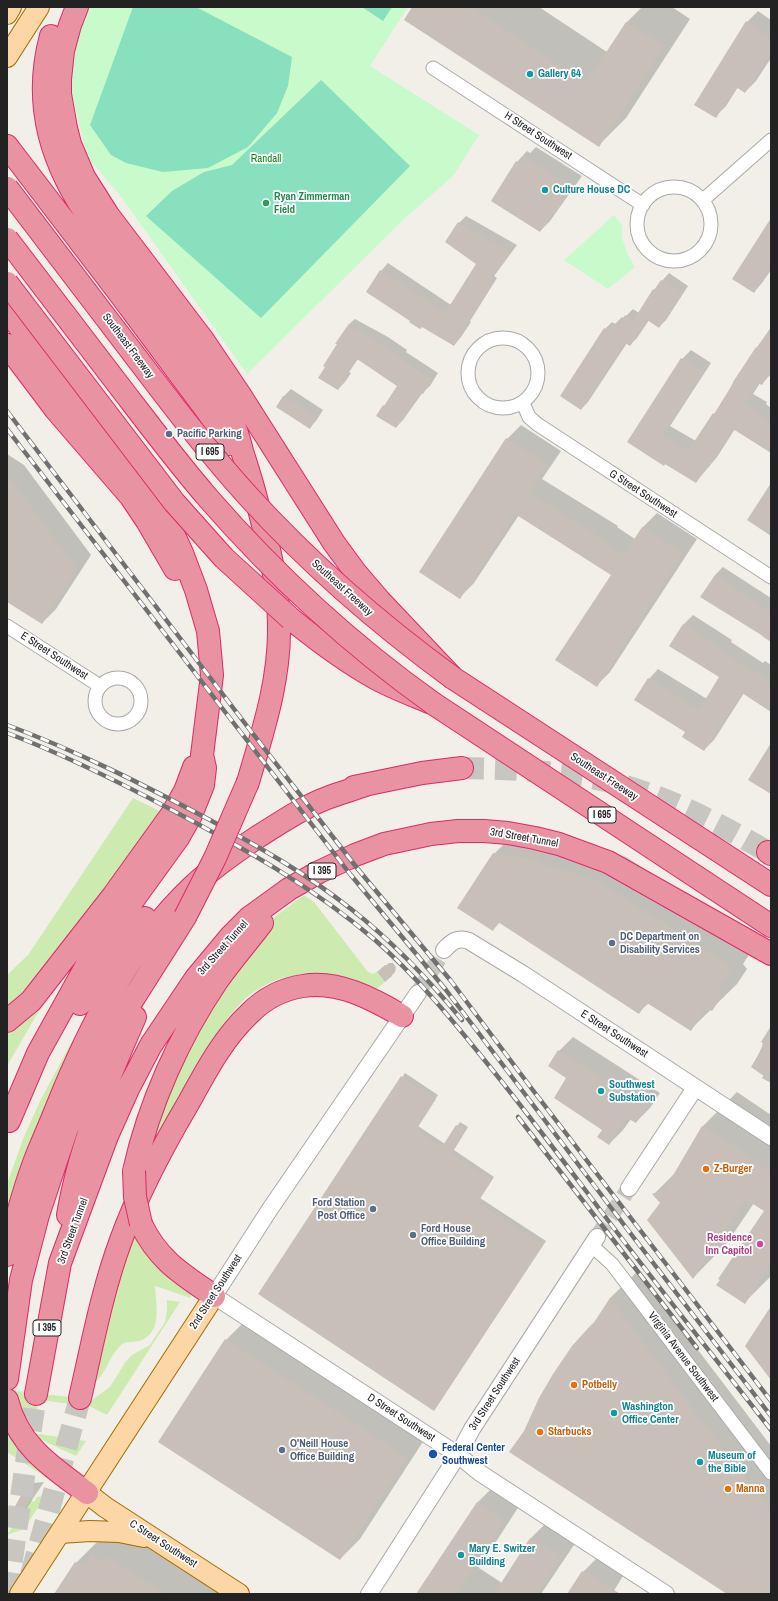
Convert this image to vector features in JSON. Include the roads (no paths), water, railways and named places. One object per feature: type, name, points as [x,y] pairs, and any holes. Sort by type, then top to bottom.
[{"type":"highway","points":[[60,1264],[73,1185],[107,1084],[148,990],[215,858],[248,782],[268,715],[274,685],[279,626],[271,558],[253,489],[212,386],[140,271],[84,177],[70,144],[55,121],[44,80],[47,54],[54,28],[62,7]]},
{"type":"highway","points":[[55,121],[65,39],[77,7]]},
{"type":"highway","points":[[7,146],[231,433]]},
{"type":"highway","name":"Southeast Freeway","points":[[7,188],[196,435],[247,495],[290,540],[344,591],[405,642],[453,678],[771,885]]},
{"type":"highway","name":"I 695","points":[[7,238],[161,441],[227,519],[264,558],[322,614],[434,704],[771,926]]},
{"type":"highway","points":[[140,271],[203,340],[348,563],[380,601],[453,678]]},
{"type":"highway","points":[[7,283],[158,483],[197,529],[238,572],[291,619],[337,654],[384,682],[434,704]]},
{"type":"highway","points":[[7,309],[29,358],[56,410],[131,498],[151,527],[170,559],[188,596],[202,633],[212,674],[202,755],[205,768],[203,785],[191,815],[178,838],[89,961],[38,1053],[8,1124]]},
{"type":"highway","points":[[7,345],[29,358]]},
{"type":"highway","points":[[7,1022],[31,1001],[113,896],[172,814],[184,791],[197,760],[202,755]]},
{"type":"highway","points":[[8,1124],[103,969],[173,887],[220,848],[243,830],[267,817],[322,792],[422,773],[462,768]]},
{"type":"highway","points":[[7,1255],[29,1178],[69,1076],[89,1034],[112,992],[141,945],[154,928],[192,887],[221,862],[240,849],[295,814],[326,798],[368,784]]},
{"type":"highway","name":"3rd Street Tunnel","points":[[36,1394],[60,1264],[107,1136],[128,1089],[151,1045],[196,978],[231,936],[249,918],[289,889],[319,872],[355,855],[384,844],[431,834],[458,831],[508,833],[559,844],[608,862],[771,954]]},
{"type":"highway","points":[[214,1296],[172,1266],[152,1245],[141,1224],[135,1196],[134,1170],[149,1120],[185,1036],[220,976],[289,889]]},
{"type":"highway","points":[[7,1379],[11,1328],[21,1280],[38,1215],[55,1162],[77,1104],[100,1054],[185,917]]},
{"type":"highway","points":[[80,1398],[120,1241],[132,1212],[180,1118],[200,1082],[232,1032],[263,1002],[287,990],[308,985],[332,986],[349,991],[402,1016]]},
{"type":"highway","points":[[7,1400],[15,1424],[34,1451],[53,1468],[87,1493]]},
{"type":"main road","points":[[7,14],[11,7]]},
{"type":"main road","points":[[7,57],[39,7]]},
{"type":"main road","name":"2nd Street Southwest","points":[[20,1594],[214,1296]]},
{"type":"main road","name":"C Street Southwest","points":[[87,1493],[105,1507],[239,1594]]},
{"type":"main road","points":[[60,1533],[90,1531],[119,1532],[156,1539]]},
{"type":"street","name":"H Street Southwest","points":[[433,68],[643,205]]},
{"type":"street","points":[[702,200],[771,140]]},
{"type":"street","points":[[672,187],[683,188],[694,193],[702,200],[708,208],[711,226],[710,235],[706,243],[693,256],[684,259],[663,259],[653,254],[645,246],[640,236],[638,220],[643,205],[650,196],[660,190],[672,187]]},
{"type":"street","points":[[505,338],[515,340],[523,344],[536,359],[539,378],[532,395],[522,403],[512,408],[496,408],[487,405],[473,392],[468,376],[468,367],[471,359],[481,345],[489,341],[505,338]]},
{"type":"street","name":"G Street Southwest","points":[[522,403],[529,417],[536,424],[771,577]]},
{"type":"street","name":"E Street Southwest","points":[[7,626],[100,686]]},
{"type":"street","name":"E Street Southwest","points":[[450,945],[461,938],[469,941],[523,974],[771,1137]]},
{"type":"street","name":"2nd Street Southwest","points":[[214,1296],[270,1209],[418,993]]},
{"type":"street","points":[[629,1188],[695,1088]]},
{"type":"street","name":"3rd Street Southwest","points":[[369,1594],[458,1455],[472,1429],[594,1241]]},
{"type":"street","name":"Virginia Avenue Southwest","points":[[594,1241],[771,1473]]},
{"type":"street","name":"D Street Southwest","points":[[214,1296],[458,1455],[480,1473],[666,1594]]},
{"type":"tunnel","points":[[462,768],[561,773],[619,784],[658,797],[695,813],[768,852]]},
{"type":"tunnel","points":[[418,993],[444,950]]},
{"type":"tunnel","points":[[597,1237],[629,1188]]},
{"type":"tunnel","points":[[7,1594],[36,1394]]},
{"type":"tunnel","points":[[31,1575],[80,1398]]},
{"type":"railway","points":[[7,411],[357,868],[451,981],[771,1401]]},
{"type":"railway","points":[[7,429],[350,874],[446,990],[771,1416]]},
{"type":"railway","points":[[7,725],[85,757],[135,781],[210,820],[265,851],[317,884],[381,934],[423,976],[462,1020]]},
{"type":"railway","points":[[7,733],[49,750],[110,778],[224,838],[302,885],[327,902],[390,953],[457,1026],[548,1140],[771,1430]]},
{"type":"railway","points":[[518,1117],[697,1348]]},
{"type":"place","name":"Gallery 64","points":[[530,74]]},
{"type":"place","name":"Culture House DC","points":[[545,190]]},
{"type":"place","name":"Ryan Zimmerman Field","points":[[266,203]]},
{"type":"place","name":"Pacific Parking","points":[[169,434]]},
{"type":"place","name":"DC Department on Disability Services","points":[[612,943]]},
{"type":"place","name":"Southwest Substation","points":[[601,1091]]},
{"type":"place","name":"Z-Burger","points":[[706,1169]]},
{"type":"place","name":"Ford Station Post Office","points":[[373,1209]]},
{"type":"place","name":"Ford House Office Building","points":[[413,1235]]},
{"type":"place","name":"Residence Inn Capitol","points":[[760,1244]]},
{"type":"place","name":"Potbelly","points":[[574,1385]]},
{"type":"place","name":"Washington Office Center","points":[[614,1413]]},
{"type":"place","name":"Starbucks","points":[[540,1432]]},
{"type":"place","name":"O'Neill House Office Building","points":[[282,1450]]},
{"type":"place","name":"Federal Center Southwest","points":[[433,1454]]},
{"type":"place","name":"Museum of the Bible","points":[[700,1462]]},
{"type":"place","name":"Manna","points":[[728,1489]]},
{"type":"place","name":"Mary E. Switzer Building","points":[[461,1555]]},
{"type":"park label","name":"Randall","points":[[266,159]]}]
